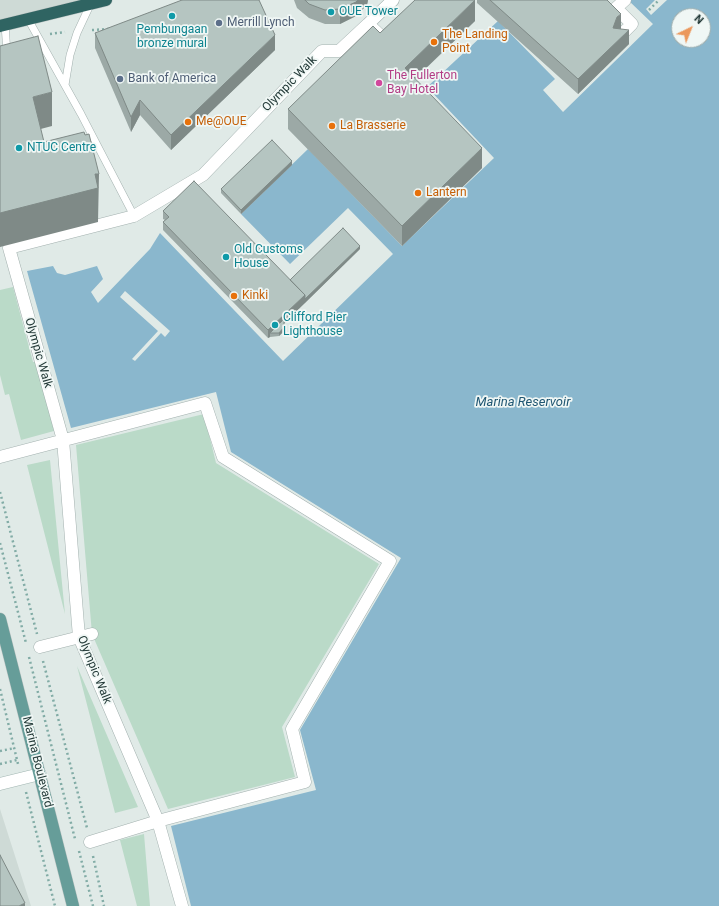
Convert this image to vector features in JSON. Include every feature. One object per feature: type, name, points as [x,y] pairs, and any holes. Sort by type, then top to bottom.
[{"type":"highway","points":[[2,25],[106,0]]},
{"type":"main road","name":"Marina Boulevard","points":[[0,619],[74,906]]},
{"type":"street","name":"Olympic Walk","points":[[182,906],[158,821],[79,637],[63,440],[9,248],[134,216],[203,175],[322,51],[339,51],[393,0]]},
{"type":"street","points":[[613,43],[632,24],[616,8],[625,0]]},
{"type":"street","points":[[368,24],[390,45]]},
{"type":"street","points":[[0,457],[205,403],[223,457],[390,561],[292,729],[305,782],[158,821],[90,842]]},
{"type":"street","points":[[40,646],[92,634]]},
{"type":"street","points":[[0,784],[40,774]]},
{"type":"lane","points":[[65,85],[70,55],[78,30],[91,4]]},
{"type":"lane","points":[[28,19],[65,85],[134,216]]},
{"type":"lane","points":[[2,25],[5,57]]},
{"type":"path","points":[[650,10],[659,0]]},
{"type":"path","points":[[37,35],[78,30],[110,29]]},
{"type":"path","points":[[0,492],[90,842],[104,906]]},
{"type":"path","points":[[0,543],[26,643]]},
{"type":"path","points":[[28,651],[92,906]]},
{"type":"path","points":[[0,689],[55,906]]},
{"type":"path","points":[[0,764],[17,760]]},
{"type":"shaded area","points":[[0,0],[106,0],[0,26]]},
{"type":"shaded area","points":[[0,809],[31,906],[0,906]]},
{"type":"green space","points":[[13,287],[33,362],[36,362],[54,431],[21,440],[9,394],[5,395],[0,375],[0,290]]},
{"type":"green space","points":[[204,414],[216,463],[379,564],[282,727],[295,777],[168,809],[92,634],[76,445]]},
{"type":"green space","points":[[50,460],[65,614],[27,465]]},
{"type":"green space","points":[[77,666],[138,807],[115,813]]},
{"type":"green space","points":[[144,834],[150,906],[137,906],[120,840]]},
{"type":"water","name":"Marina Reservoir","points":[[628,0],[719,0],[719,906],[191,906],[171,826],[316,790],[300,730],[401,558],[231,452],[216,392],[71,428],[27,271],[53,266],[57,273],[65,275],[97,266],[103,279],[91,292],[98,303],[150,249],[160,233],[283,361],[393,254],[348,208],[290,264],[241,214],[308,149],[402,246],[494,158],[427,87],[498,21],[555,79],[543,90],[563,112],[653,24]]},
{"type":"pier","points":[[655,0],[667,0],[651,15],[646,9]]},
{"type":"pier","points":[[125,291],[170,331],[165,337],[161,333],[135,361],[132,359],[158,331],[120,297]]},
{"type":"building","points":[[182,0],[259,0],[275,35],[171,135],[140,100],[131,117],[95,33]]},
{"type":"building","points":[[305,0],[358,0],[340,9],[325,10],[309,4]]},
{"type":"building","points":[[415,0],[475,0],[405,68],[482,148],[402,226],[288,109],[373,26],[380,33]]},
{"type":"building","points":[[490,0],[607,0],[621,14],[617,17],[613,28],[629,30],[578,79]]},
{"type":"building","name":"NTUC Centre","points":[[38,36],[52,92],[33,97],[44,142],[84,132],[85,135],[89,134],[99,174],[95,174],[98,188],[0,213],[0,46]]},
{"type":"building","points":[[272,140],[292,161],[241,210],[221,189]]},
{"type":"building","name":"Old Customs House","points":[[194,181],[305,295],[268,330],[163,222],[169,217],[163,211]]},
{"type":"building","points":[[343,228],[360,246],[305,299],[305,295],[290,280]]},
{"type":"building","points":[[284,319],[284,327],[279,333],[270,333]]},
{"type":"building","points":[[0,855],[25,903],[19,906],[0,906]]},
{"type":"place","name":"OUE Tower","points":[[331,12]]},
{"type":"place","name":"Pembungaan bronze mural","points":[[172,16]]},
{"type":"place","name":"Merrill Lynch","points":[[219,23]]},
{"type":"place","name":"The Landing Point","points":[[434,42]]},
{"type":"place","name":"Bank of America","points":[[120,79]]},
{"type":"place","name":"The Fullerton Bay Hotel","points":[[379,83]]},
{"type":"place","name":"Me@OUE","points":[[188,122]]},
{"type":"place","name":"La Brasserie","points":[[332,126]]},
{"type":"place","name":"NTUC Centre","points":[[19,148]]},
{"type":"place","name":"Lantern","points":[[418,193]]},
{"type":"place","name":"Old Customs House","points":[[226,257]]},
{"type":"place","name":"Kinki","points":[[234,296]]},
{"type":"place","name":"Clifford Pier Lighthouse","points":[[275,325]]}]
